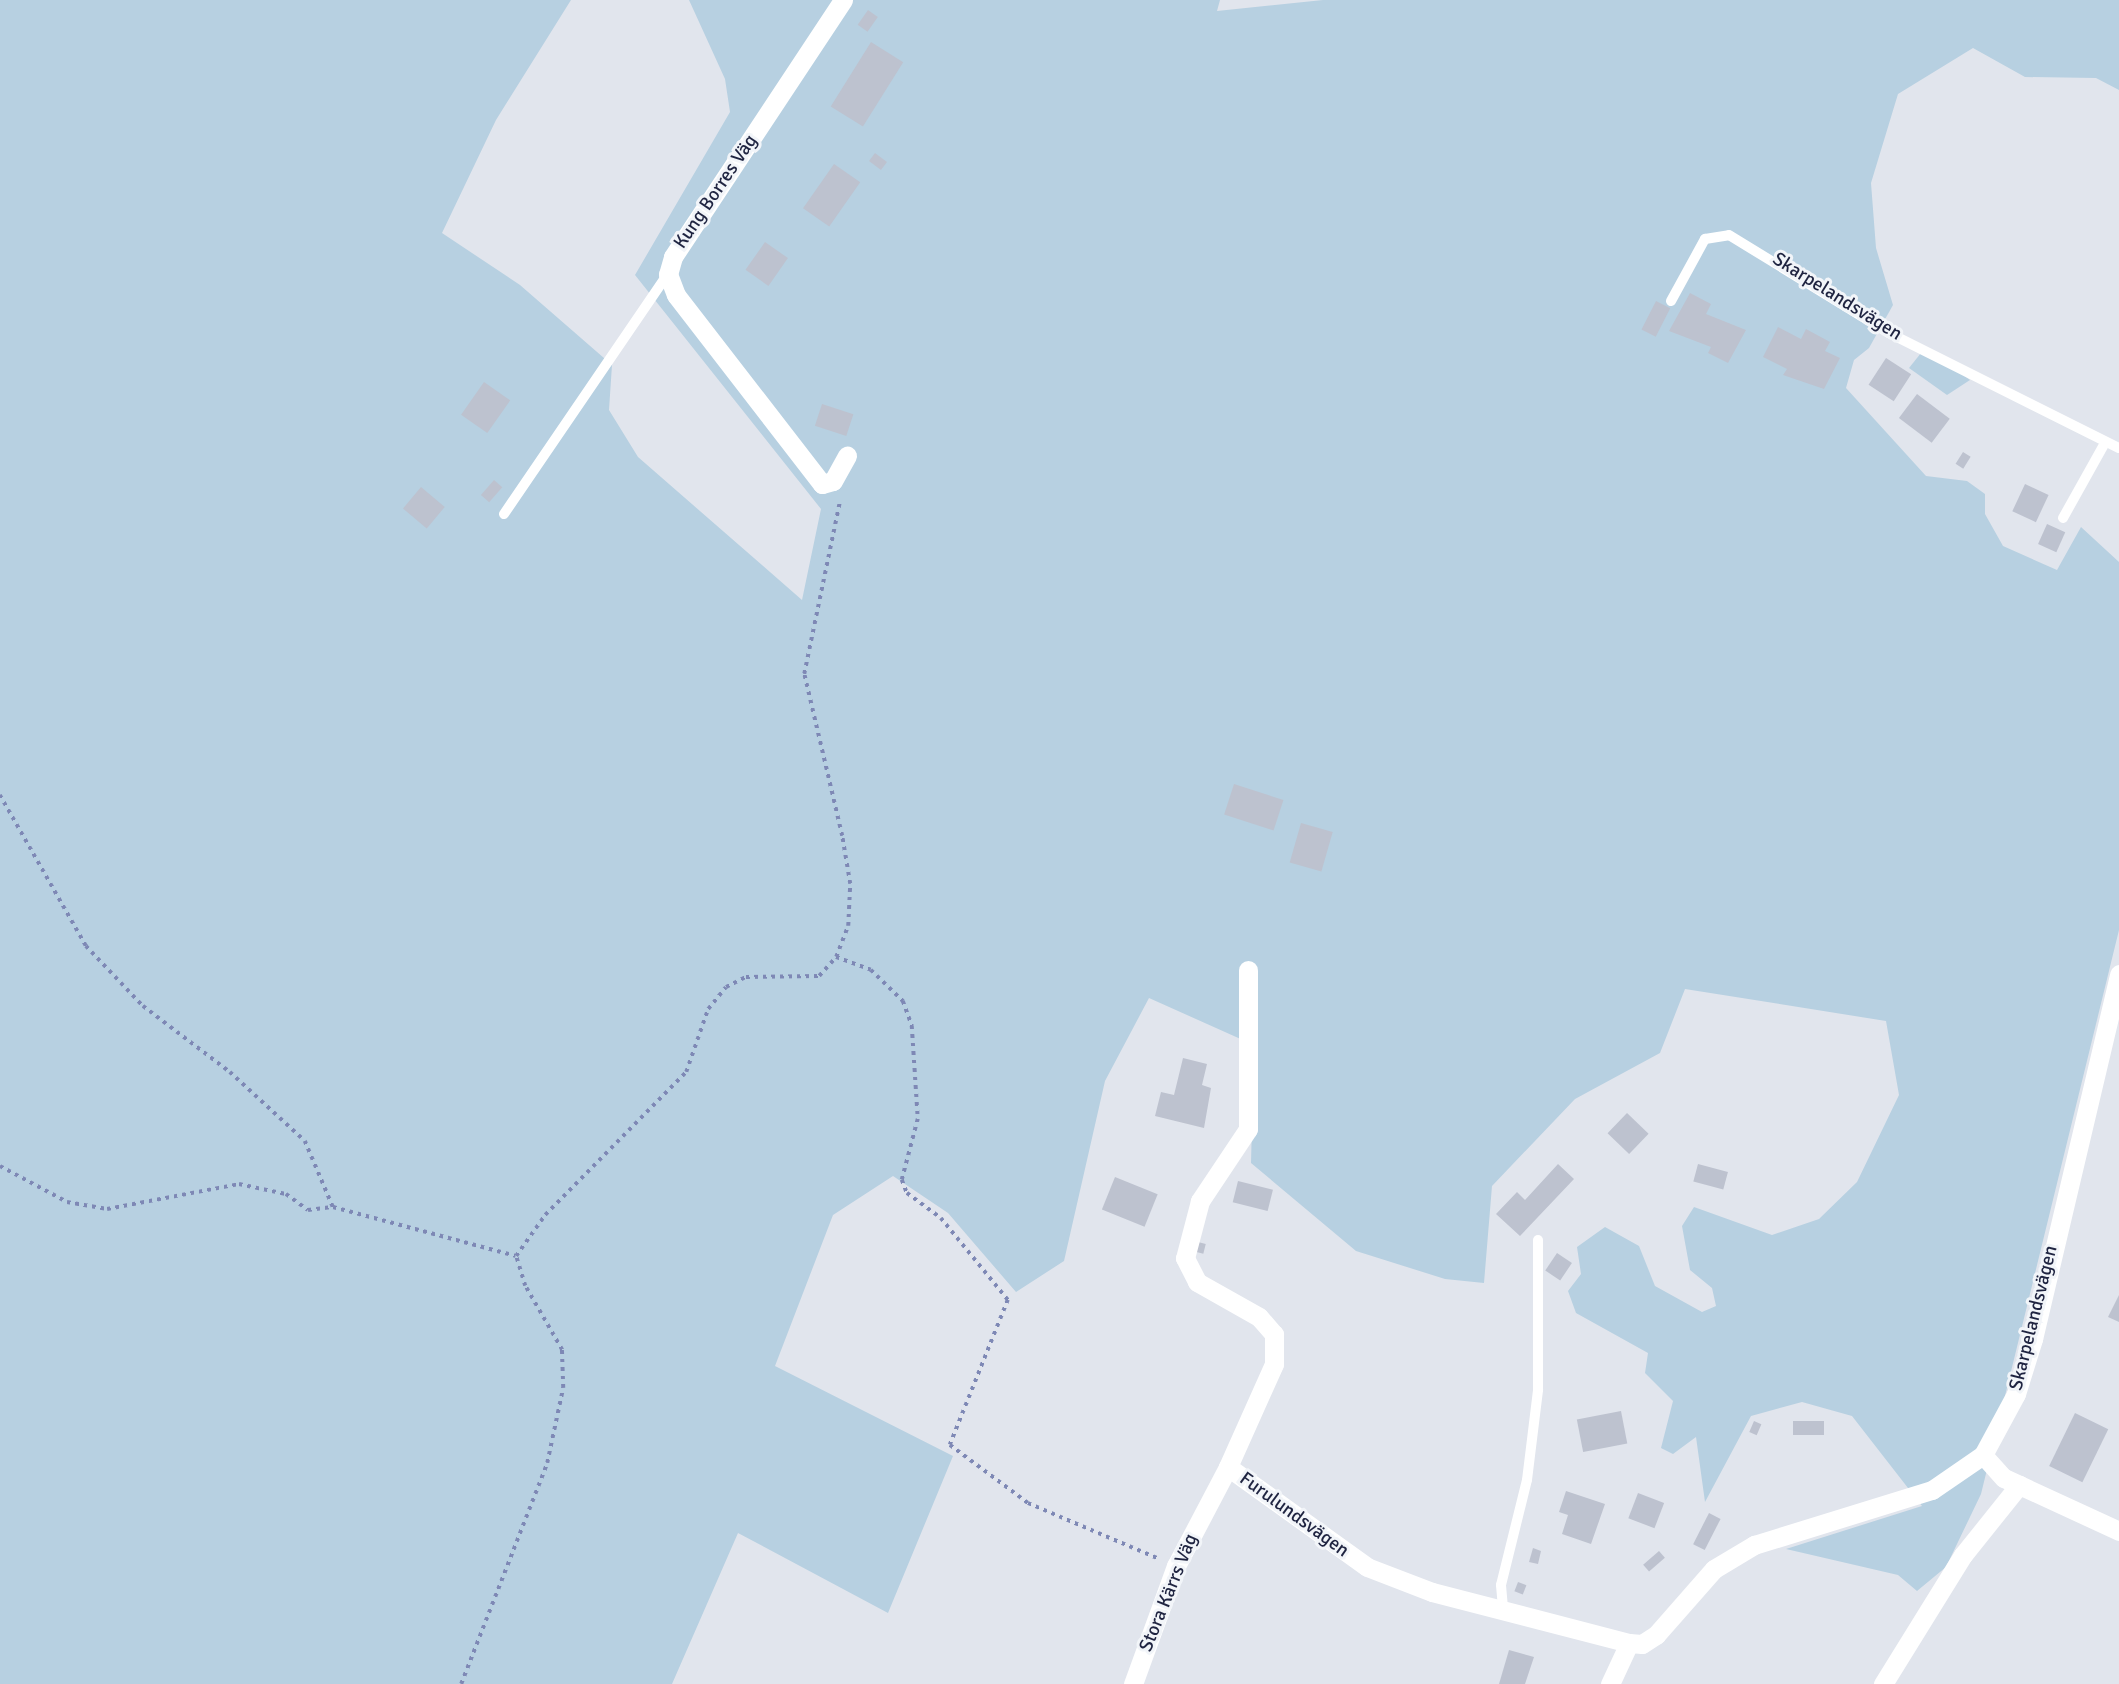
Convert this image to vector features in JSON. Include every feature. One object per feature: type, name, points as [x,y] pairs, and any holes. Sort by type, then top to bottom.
[{"type":"street","name":"Kung Borres Väg","points":[[833,481],[822,484],[796,452],[676,295],[668,274],[673,257],[843,0]]},
{"type":"street","points":[[833,481],[847,456]]},
{"type":"street","name":"Furulundsvägen","points":[[1248,970],[1248,1129],[1200,1201],[1185,1258],[1197,1282],[1259,1317],[1274,1334],[1274,1364],[1228,1466],[1367,1567],[1432,1592],[1503,1608],[1629,1643]]},
{"type":"street","name":"Skarpelandsvägen","points":[[1629,1643],[1642,1644],[1656,1634],[1714,1569],[1754,1545],[1932,1490],[1983,1455],[2016,1394],[2033,1339],[2119,974]]},
{"type":"street","points":[[1983,1455],[2019,1485],[2119,1531]]},
{"type":"street","name":"Stora Kärrs Väg","points":[[1133,1684],[1176,1566],[1228,1466]]},
{"type":"street","points":[[1883,1684],[1963,1555],[2019,1485]]},
{"type":"street","points":[[1610,1684],[1629,1643]]},
{"type":"lane","name":"Skarpelandsvägen","points":[[1671,301],[1705,239],[1716,232],[1729,235],[1889,333],[2119,448]]},
{"type":"lane","points":[[504,514],[668,274]]},
{"type":"lane","points":[[2063,518],[2105,443]]},
{"type":"lane","points":[[1503,1608],[1501,1585],[1527,1480],[1538,1391],[1538,1240]]},
{"type":"path","points":[[461,1684],[547,1463],[563,1388],[562,1350],[521,1279],[516,1255],[545,1215],[686,1072],[708,1009],[726,987],[746,977],[819,976],[836,957],[848,926],[850,884],[804,674],[840,500],[833,481]]},
{"type":"path","points":[[0,795],[86,946],[142,1006],[230,1072],[305,1141],[333,1207]]},
{"type":"path","points":[[836,957],[871,970],[902,1001],[912,1026],[918,1119],[902,1180],[907,1193],[942,1218],[1008,1300],[950,1445],[1028,1503],[1176,1566]]},
{"type":"path","points":[[0,1166],[67,1202],[107,1209],[239,1184],[286,1194],[307,1210],[333,1207],[516,1255]]},
{"type":"shaded area","points":[[0,0],[571,0],[496,120],[442,233],[520,285],[612,365],[609,410],[638,457],[802,600],[821,509],[635,275],[730,112],[725,79],[689,0],[1220,0],[1217,11],[1323,0],[2119,0],[2119,90],[2096,78],[2025,77],[1973,48],[1898,94],[1871,183],[1876,248],[1893,305],[1869,348],[1854,360],[1846,388],[1926,476],[1967,481],[1985,494],[1985,514],[2003,546],[2057,570],[2081,527],[2119,562],[2119,930],[1981,1494],[1946,1567],[1917,1591],[1898,1575],[1786,1549],[1922,1506],[1852,1416],[1802,1402],[1751,1416],[1705,1502],[1696,1437],[1673,1454],[1661,1448],[1673,1401],[1645,1373],[1648,1353],[1576,1313],[1568,1291],[1581,1274],[1577,1247],[1605,1227],[1639,1246],[1655,1286],[1702,1312],[1716,1306],[1712,1288],[1690,1270],[1682,1226],[1694,1207],[1772,1235],[1819,1219],[1857,1182],[1899,1095],[1886,1021],[1685,989],[1660,1053],[1575,1099],[1492,1186],[1484,1283],[1445,1279],[1356,1251],[1251,1163],[1254,1045],[1149,998],[1105,1081],[1064,1261],[1016,1292],[948,1213],[893,1176],[833,1215],[775,1366],[953,1456],[888,1613],[738,1533],[672,1684],[0,1684]]},
{"type":"shaded area","points":[[1921,353],[1955,369],[1970,380],[1947,395],[1909,368]]},
{"type":"building","points":[[868,10],[878,17],[868,32],[858,25]]},
{"type":"building","points":[[871,42],[903,62],[863,127],[831,106]]},
{"type":"building","points":[[875,153],[887,162],[881,170],[869,161]]},
{"type":"building","points":[[834,164],[860,182],[829,227],[803,208]]},
{"type":"building","points":[[765,242],[788,258],[768,286],[745,270]]},
{"type":"building","points":[[1690,293],[1711,304],[1706,314],[1746,330],[1728,363],[1708,353],[1711,347],[1669,331]]},
{"type":"building","points":[[1656,301],[1670,308],[1656,337],[1641,330]]},
{"type":"building","points":[[1778,327],[1801,339],[1806,329],[1830,342],[1825,351],[1840,358],[1824,389],[1783,375],[1787,369],[1763,357]]},
{"type":"building","points":[[1886,358],[1911,374],[1894,401],[1869,385]]},
{"type":"building","points":[[484,382],[510,400],[487,433],[461,415]]},
{"type":"building","points":[[1917,394],[1950,419],[1932,443],[1899,418]]},
{"type":"building","points":[[822,404],[853,414],[846,436],[815,426]]},
{"type":"building","points":[[1963,452],[1971,457],[1963,469],[1956,464]]},
{"type":"building","points":[[494,480],[502,487],[489,502],[481,495]]},
{"type":"building","points":[[2025,484],[2049,495],[2036,522],[2012,511]]},
{"type":"building","points":[[421,487],[445,507],[427,528],[403,508]]},
{"type":"building","points":[[2047,524],[2065,532],[2056,552],[2038,544]]},
{"type":"building","points":[[1234,784],[1283,800],[1274,831],[1224,814]]},
{"type":"building","points":[[1301,823],[1333,832],[1321,872],[1290,862]]},
{"type":"building","points":[[1183,1058],[1207,1064],[1202,1085],[1211,1088],[1204,1128],[1155,1116],[1161,1092],[1174,1095]]},
{"type":"building","points":[[1627,1113],[1649,1134],[1629,1154],[1608,1133]]},
{"type":"building","points":[[1558,1164],[1574,1179],[1520,1236],[1496,1214],[1517,1192],[1525,1200]]},
{"type":"building","points":[[1698,1164],[1728,1172],[1723,1189],[1693,1181]]},
{"type":"building","points":[[1115,1177],[1158,1194],[1145,1227],[1102,1209]]},
{"type":"building","points":[[1238,1181],[1273,1190],[1268,1211],[1233,1202]]},
{"type":"building","points":[[1198,1242],[1206,1244],[1203,1254],[1196,1252]]},
{"type":"building","points":[[1557,1253],[1572,1263],[1560,1280],[1545,1270]]},
{"type":"building","points":[[2119,1295],[2119,1322],[2108,1317]]},
{"type":"building","points":[[1621,1411],[1627,1443],[1583,1452],[1577,1420]]},
{"type":"building","points":[[2075,1413],[2108,1429],[2082,1482],[2049,1466]]},
{"type":"building","points":[[1754,1421],[1761,1424],[1757,1435],[1749,1432]]},
{"type":"building","points":[[1793,1421],[1824,1421],[1824,1435],[1793,1435]]},
{"type":"building","points":[[1566,1491],[1605,1504],[1591,1544],[1562,1534],[1568,1515],[1559,1512]]},
{"type":"building","points":[[1638,1493],[1664,1503],[1654,1528],[1628,1518]]},
{"type":"building","points":[[1709,1513],[1721,1519],[1705,1550],[1693,1544]]},
{"type":"building","points":[[1533,1548],[1541,1551],[1538,1564],[1529,1562]]},
{"type":"building","points":[[1659,1551],[1665,1558],[1649,1572],[1643,1565]]},
{"type":"building","points":[[1518,1582],[1526,1585],[1523,1595],[1514,1591]]},
{"type":"building","points":[[1509,1650],[1534,1657],[1525,1684],[1499,1684]]}]
